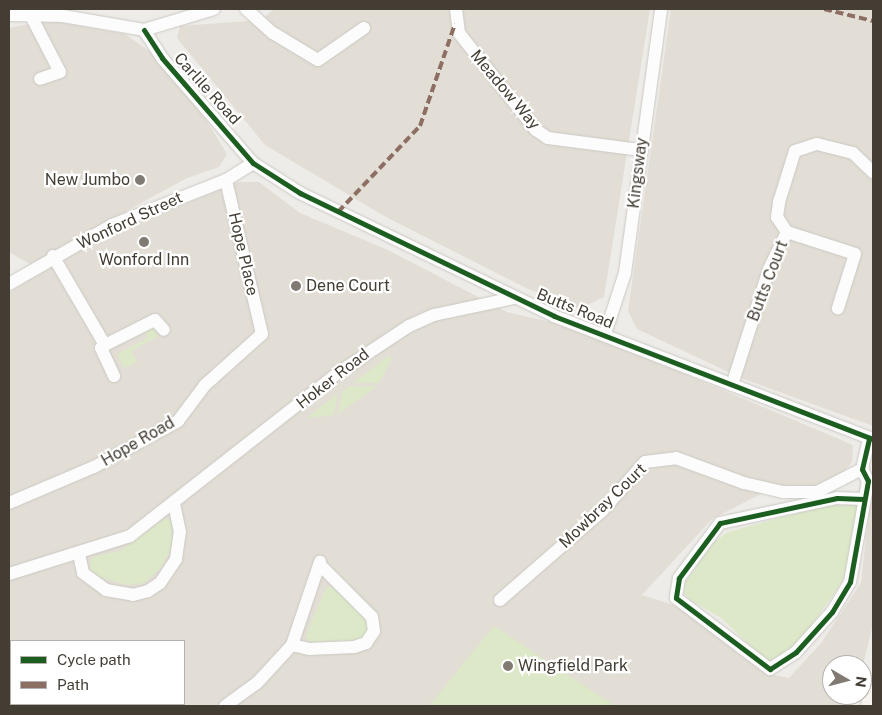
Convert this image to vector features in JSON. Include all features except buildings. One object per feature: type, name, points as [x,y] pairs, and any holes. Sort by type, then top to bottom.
[{"type":"main road","points":[[870,706],[873,694]]},
{"type":"street","points":[[9,15],[30,14],[144,30],[214,9]]},
{"type":"street","points":[[246,9],[273,33],[318,60],[364,28]]},
{"type":"street","name":"Meadow Way","points":[[456,9],[459,33],[536,130],[548,138],[641,150]]},
{"type":"street","name":"Kingsway","points":[[604,334],[625,273],[661,9]]},
{"type":"street","points":[[30,14],[60,72],[40,79]]},
{"type":"street","name":"Carlile Road","points":[[144,30],[162,58],[253,163]]},
{"type":"street","name":"Butts Court","points":[[732,384],[769,269],[787,232],[778,217],[779,202],[795,151],[817,144],[853,153],[873,172]]},
{"type":"street","name":"Wonford Street","points":[[9,284],[53,256],[154,206],[226,180],[253,163]]},
{"type":"street","name":"Butts Road","points":[[253,163],[300,193],[513,298],[871,438]]},
{"type":"street","name":"Hope Place","points":[[226,180],[246,281],[263,328]]},
{"type":"street","points":[[787,232],[855,254],[838,308]]},
{"type":"street","points":[[53,256],[104,346]]},
{"type":"street","name":"Hoker Road","points":[[9,574],[79,554],[130,536],[389,337],[434,315],[513,298]]},
{"type":"street","points":[[114,376],[101,348],[155,320],[164,330]]},
{"type":"street","name":"Hope Road","points":[[9,503],[94,467],[178,421],[204,385],[262,334],[263,328]]},
{"type":"street","points":[[864,499],[837,498],[720,523],[679,578],[676,598],[710,619],[764,666],[777,666],[832,612],[850,582],[868,481],[862,469],[871,438]]},
{"type":"street","name":"Mowbray Court","points":[[500,600],[602,511],[645,462],[676,458],[744,483],[783,492],[817,492],[862,469]]},
{"type":"street","points":[[79,554],[83,573],[106,590],[134,595],[148,591],[160,583],[176,559],[180,532],[174,503]]},
{"type":"street","points":[[225,706],[257,683],[292,645],[320,564],[372,617],[374,632],[366,643],[354,647],[310,649],[292,645]]},
{"type":"shaded area","points":[[274,9],[650,9],[604,297],[579,309],[526,288],[384,216],[265,145],[177,38],[180,26],[261,20]]},
{"type":"shaded area","points":[[671,9],[873,9],[873,426],[741,378],[637,329],[628,311]]},
{"type":"shaded area","points":[[47,20],[125,34],[149,51],[189,92],[227,154],[219,167],[187,178],[30,264],[9,252],[9,28]]},
{"type":"shaded area","points":[[238,182],[259,182],[300,213],[388,250],[507,312],[576,328],[853,445],[852,462],[832,486],[773,488],[712,519],[642,595],[677,606],[716,632],[739,654],[770,674],[789,678],[821,643],[861,583],[873,478],[873,624],[866,655],[822,655],[822,705],[853,706],[9,706],[9,293],[64,254]]},
{"type":"green space","points":[[154,327],[158,336],[131,351],[137,362],[124,368],[117,354],[148,338],[143,329]]},
{"type":"green space","points":[[389,356],[392,358],[379,383],[353,383]]},
{"type":"green space","points":[[349,386],[377,386],[338,414],[342,392]]},
{"type":"green space","points":[[338,393],[334,415],[307,418]]},
{"type":"green space","points":[[828,505],[860,505],[857,536],[842,582],[797,647],[770,664],[721,618],[690,600],[684,593],[686,581],[714,542],[728,532]]},
{"type":"green space","points":[[166,518],[172,523],[172,546],[161,568],[144,583],[128,585],[99,577],[90,569],[92,557],[120,551]]},
{"type":"green space","points":[[326,587],[333,587],[368,619],[371,629],[367,638],[352,644],[309,643],[306,636]]},
{"type":"green space","name":"Wingfield Park","points":[[494,626],[615,706],[429,706]]},
{"type":"marked path","points":[[824,9],[873,21]]},
{"type":"marked path","points":[[338,212],[420,126],[455,24]]},
{"type":"cycle path","points":[[144,30],[162,58],[253,163],[300,193],[554,316],[873,439]]},
{"type":"cycle path","points":[[864,499],[837,498],[720,523],[679,578],[676,598],[770,669],[796,652],[832,612],[850,582],[868,481],[862,469],[869,438]]},
{"type":"place","name":"New Jumbo","points":[[140,180]]},
{"type":"place","name":"Wonford Inn","points":[[144,242]]},
{"type":"place","name":"Dene Court","points":[[296,286]]},
{"type":"place","name":"Wingfield Park","points":[[508,666]]}]
